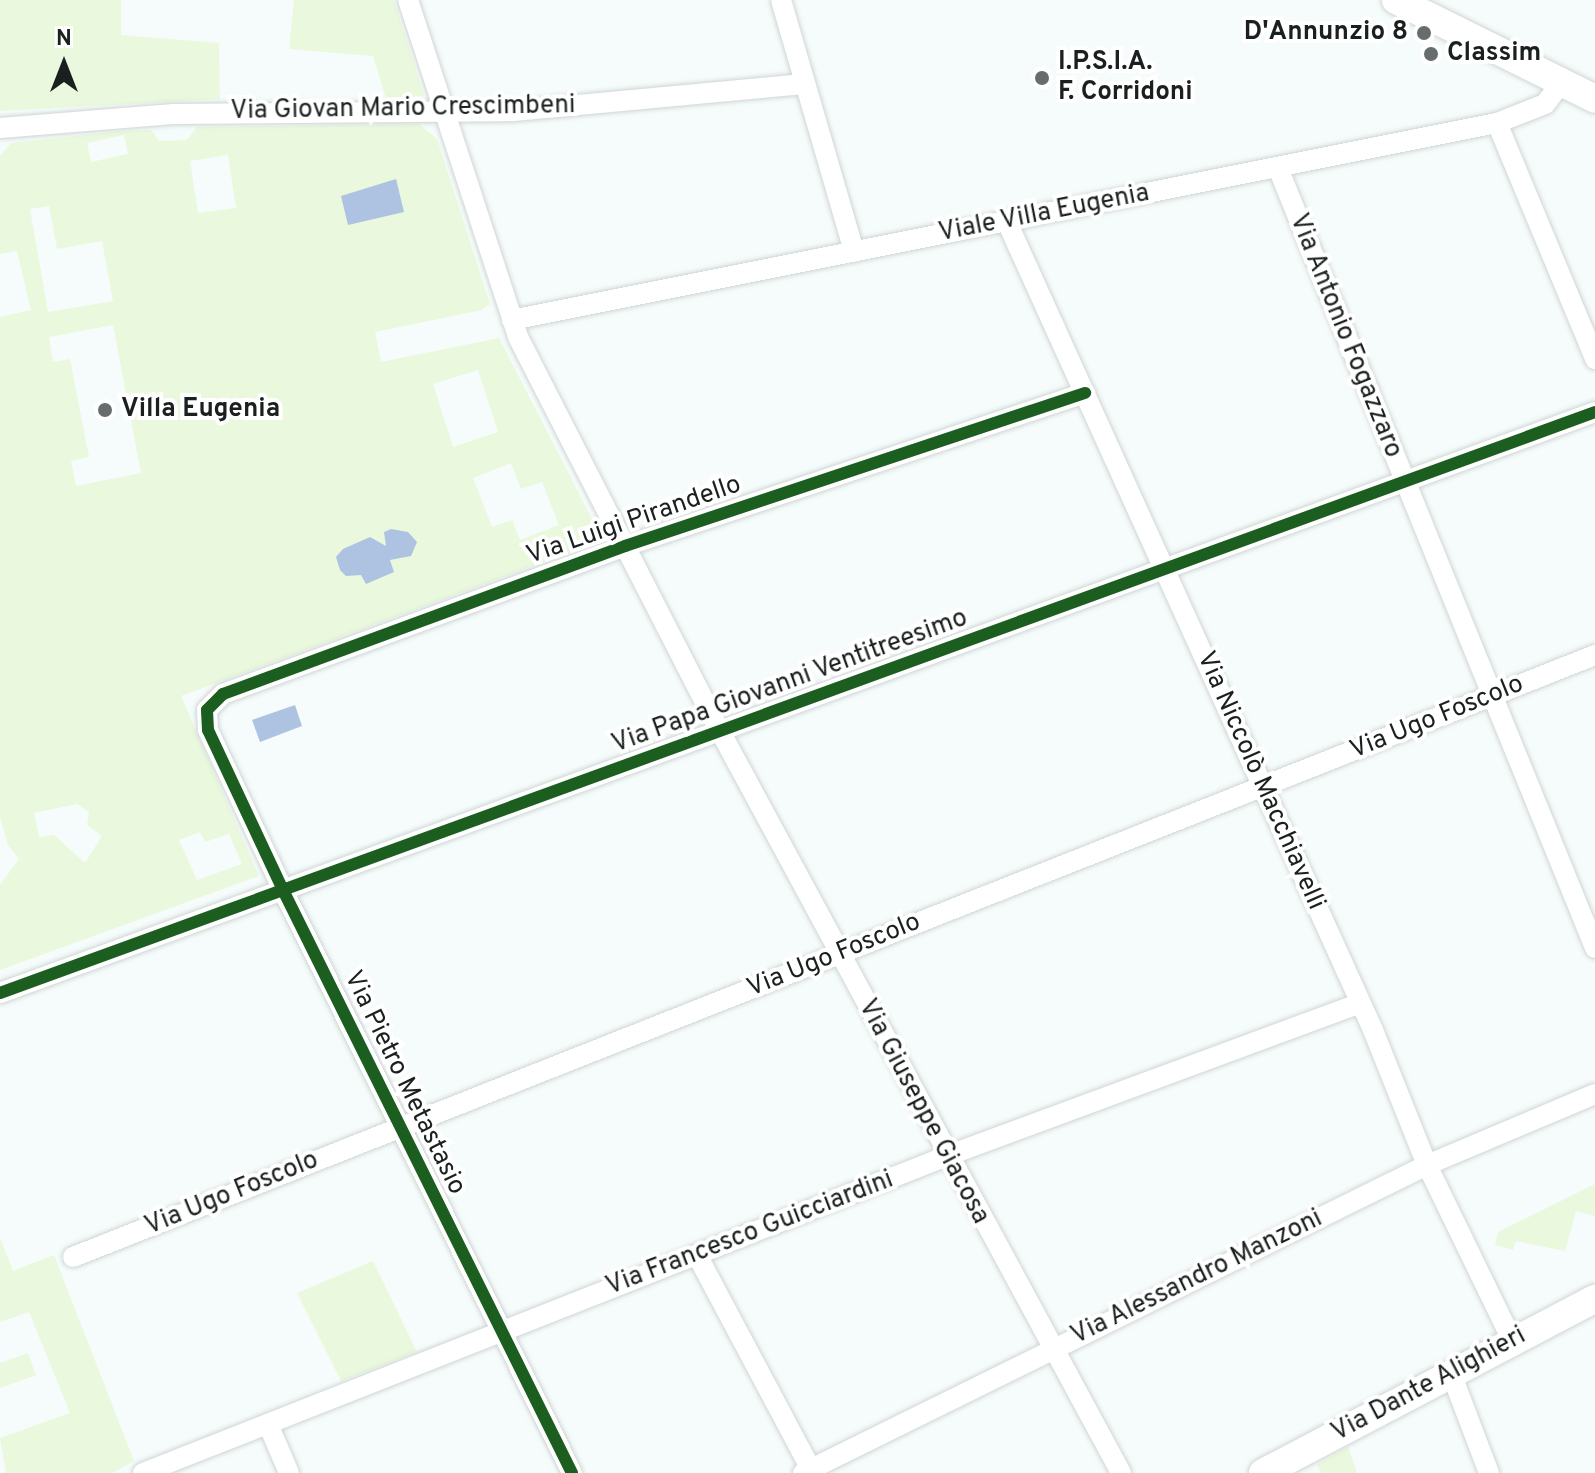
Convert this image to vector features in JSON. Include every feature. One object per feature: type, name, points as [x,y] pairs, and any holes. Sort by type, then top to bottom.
[{"type":"main road","points":[[1396,0],[1595,99]]},
{"type":"main road","name":"Via Dante Alighieri","points":[[1263,1473],[1595,1299]]},
{"type":"street","name":"Via Giuseppe Giacosa","points":[[408,0],[512,320],[720,731],[1050,1350],[1121,1473]]},
{"type":"street","points":[[781,0],[854,252]]},
{"type":"street","name":"Viale Villa Eugenia","points":[[512,320],[1497,123],[1545,104],[1562,82]]},
{"type":"street","name":"Via Giovan Mario Crescimbeni","points":[[0,128],[173,114],[513,111],[805,84]]},
{"type":"street","points":[[1497,123],[1595,359]]},
{"type":"street","name":"Via Antonio Fogazzaro","points":[[1278,168],[1403,482],[1595,948]]},
{"type":"street","name":"Via Niccolò Macchiavelli","points":[[1007,222],[1360,1003],[1427,1165],[1512,1340]]},
{"type":"street","name":"Via Luigi Pirandello","points":[[207,710],[223,694],[625,546],[1085,393]]},
{"type":"street","name":"Via Papa Giovanni Ventitreesimo","points":[[0,993],[1595,412]]},
{"type":"street","name":"Via Ugo Foscolo","points":[[73,1257],[1595,655]]},
{"type":"street","name":"Via Pietro Metastasio","points":[[207,710],[208,730],[283,890],[572,1473]]},
{"type":"street","name":"Via Francesco Guicciardini","points":[[143,1473],[947,1156],[1360,1003]]},
{"type":"street","name":"Via Alessandro Manzoni","points":[[807,1471],[1427,1165],[1595,1094]]},
{"type":"street","points":[[697,1255],[807,1471]]},
{"type":"street","points":[[1451,1373],[1489,1473]]},
{"type":"street","points":[[268,1424],[289,1473]]},
{"type":"green space","points":[[0,0],[121,0],[121,35],[219,43],[220,99],[0,111]]},
{"type":"green space","points":[[294,0],[394,0],[424,96],[386,98],[373,56],[289,49]]},
{"type":"green space","points":[[419,124],[437,139],[490,304],[482,310],[375,332],[381,362],[499,338],[603,540],[181,696],[259,876],[0,970],[0,885],[19,859],[8,845],[0,817],[0,317],[31,310],[17,251],[0,254],[0,156],[11,143],[122,131],[151,130],[159,141],[187,140],[197,127]],"holes":[[[124,135],[128,154],[91,162],[87,143]],[[228,155],[236,208],[198,213],[190,161]],[[381,187],[348,225],[342,196]],[[49,206],[57,249],[102,241],[113,301],[48,312],[30,209]],[[113,325],[141,473],[76,486],[71,461],[89,457],[70,359],[53,362],[49,337]],[[478,370],[498,432],[453,447],[433,384]],[[511,463],[521,489],[542,482],[559,525],[520,540],[512,520],[492,527],[473,478]],[[386,530],[397,534],[395,557],[390,560],[393,571],[359,575],[387,546]],[[77,804],[89,812],[87,825],[102,836],[85,863],[54,835],[39,837],[34,813]],[[200,832],[205,842],[229,834],[242,864],[197,880],[179,840]]]},
{"type":"green space","points":[[1595,1184],[1595,1216],[1576,1211],[1565,1251],[1516,1241],[1513,1250],[1495,1245],[1498,1232]]},
{"type":"green space","points":[[0,1238],[13,1271],[54,1255],[134,1461],[112,1473],[6,1473],[0,1438],[70,1413],[29,1312],[0,1322]]},
{"type":"green space","points":[[373,1261],[417,1352],[341,1381],[297,1293]]},
{"type":"green space","points":[[28,1353],[36,1375],[0,1388],[0,1363]]},
{"type":"green space","points":[[1348,1447],[1357,1473],[1321,1473],[1317,1464]]},
{"type":"water","points":[[396,179],[404,212],[348,225],[341,196]]},
{"type":"water","points":[[391,529],[408,532],[417,542],[411,556],[390,560],[394,572],[366,584],[361,575],[346,576],[340,570],[336,557],[343,549],[370,537],[386,546],[384,532]]},
{"type":"water","points":[[295,705],[302,726],[260,742],[252,720]]},
{"type":"cycle path","points":[[572,1473],[283,890],[208,730],[207,710],[223,694],[625,546],[1085,393]]},
{"type":"cycle path","points":[[0,993],[1595,412]]},
{"type":"place","name":"D'Annunzio 8","points":[[1424,33]]},
{"type":"place","name":"Classim","points":[[1431,54]]},
{"type":"place","name":"I.P.S.I.A. F. Corridoni","points":[[1042,78]]},
{"type":"place","name":"Villa Eugenia","points":[[105,410]]}]
